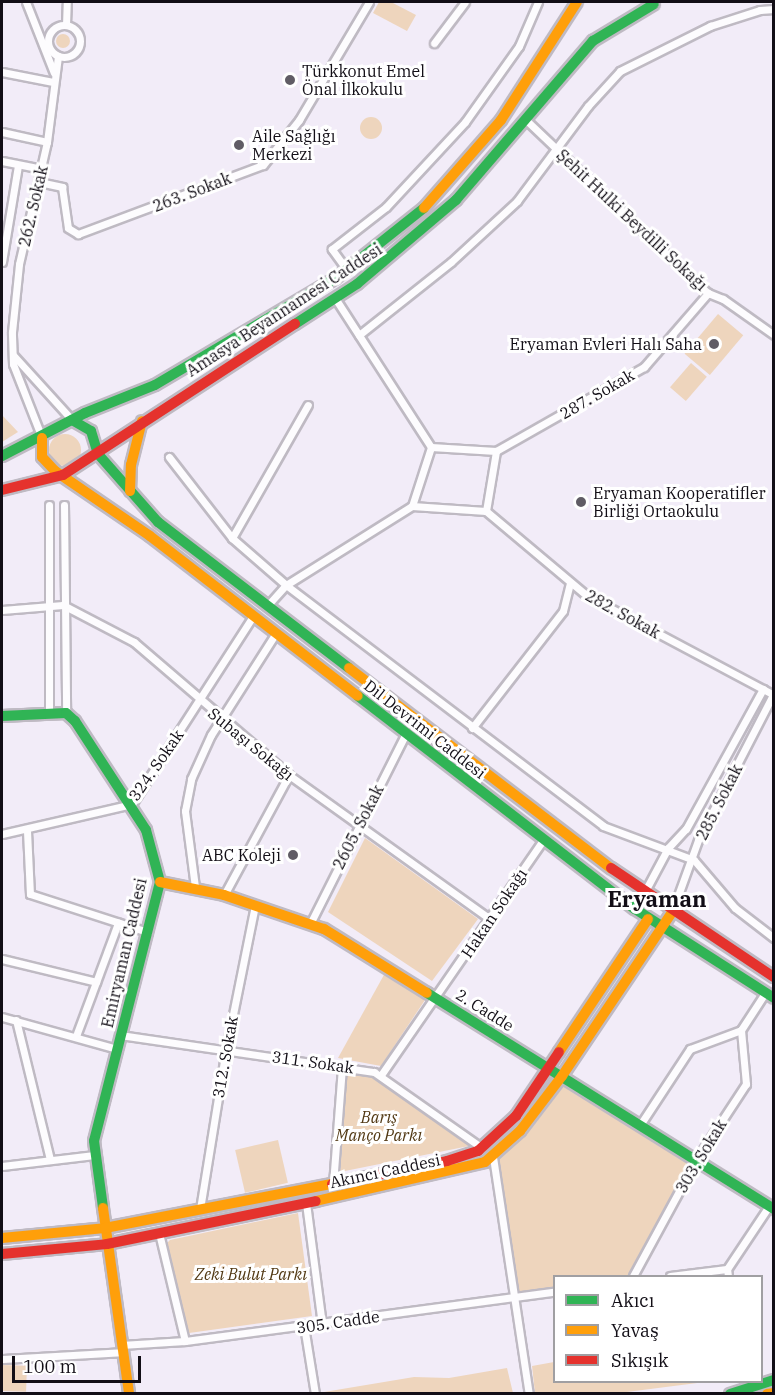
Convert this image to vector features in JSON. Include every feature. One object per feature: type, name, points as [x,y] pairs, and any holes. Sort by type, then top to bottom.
[{"type":"main road","name":"Amasya Beyannamesi Caddesi","points":[[72,420],[155,385],[347,270],[421,212],[467,163],[526,85],[577,2]]},
{"type":"main road","points":[[640,2],[656,3]]},
{"type":"main road","name":"Amasya Beyannamesi Caddesi","points":[[98,454],[142,420],[335,298],[433,223],[593,41],[656,3]]},
{"type":"main road","points":[[2,456],[42,438],[72,420],[91,431],[98,454],[63,475],[2,490]]},
{"type":"main road","points":[[130,491],[131,465],[142,420]]},
{"type":"main road","points":[[42,438],[40,451],[46,465],[63,475]]},
{"type":"main road","name":"Dil Devrimi Caddesi","points":[[98,454],[158,522],[644,893],[774,977]]},
{"type":"main road","name":"Dil Devrimi Caddesi","points":[[63,475],[276,633],[648,919],[769,995]]},
{"type":"main road","points":[[2,716],[66,712]]},
{"type":"main road","name":"Emiryaman Caddesi","points":[[66,712],[132,804],[146,830],[160,882],[95,1129],[94,1155],[129,1394]]},
{"type":"main road","name":"2. Cadde","points":[[160,882],[195,887],[311,922],[550,1068],[771,1208]]},
{"type":"main road","points":[[635,909],[644,893]]},
{"type":"main road","name":"Akıncı Caddesi","points":[[2,1254],[107,1244],[451,1172],[493,1157],[520,1131],[562,1076],[672,912]]},
{"type":"main road","name":"Akıncı Caddesi","points":[[2,1238],[105,1228],[447,1161],[482,1148],[502,1133],[550,1068],[648,919]]},
{"type":"main road","points":[[304,1189],[306,1203]]},
{"type":"main road","points":[[736,1388],[760,1383]]},
{"type":"main road","points":[[767,1394],[774,1393]]},
{"type":"street","points":[[2,72],[54,79],[26,2]]},
{"type":"street","points":[[58,56],[72,54],[79,45],[78,35],[66,25],[67,2]]},
{"type":"street","name":"263. Sokak","points":[[39,182],[62,187],[68,228],[78,234],[263,165],[299,120],[369,2]]},
{"type":"street","points":[[434,43],[465,2]]},
{"type":"street","points":[[347,270],[332,249],[386,207],[465,122],[519,46],[538,2]]},
{"type":"street","points":[[359,335],[451,262],[517,201],[558,150],[588,106],[620,71],[710,26],[760,9],[774,9]]},
{"type":"street","name":"262. Sokak","points":[[42,438],[31,417],[13,364],[16,287],[47,142],[58,56],[51,49],[49,35],[55,28],[66,25]]},
{"type":"street","name":"Şehit Hulki Beydilli Sokağı","points":[[525,119],[708,293],[723,299],[773,332]]},
{"type":"street","points":[[2,132],[47,142]]},
{"type":"street","points":[[2,161],[42,169]]},
{"type":"street","points":[[2,262],[18,165]]},
{"type":"street","name":"287. Sokak","points":[[496,451],[644,367],[708,293]]},
{"type":"street","points":[[335,298],[430,447],[412,506]]},
{"type":"street","points":[[14,356],[72,420]]},
{"type":"street","points":[[232,538],[308,405]]},
{"type":"street","points":[[267,606],[286,585],[412,506],[486,511],[496,451],[430,447]]},
{"type":"street","points":[[169,457],[232,538],[286,585],[603,826],[668,848],[694,860],[735,908],[774,938]]},
{"type":"street","points":[[49,505],[49,712]]},
{"type":"street","points":[[64,505],[63,605],[66,712]]},
{"type":"street","name":"282. Sokak","points":[[486,511],[570,583],[608,608],[773,695]]},
{"type":"street","points":[[472,728],[563,611],[570,583]]},
{"type":"street","points":[[2,610],[63,605]]},
{"type":"street","name":"Subaşı Sokağı","points":[[63,605],[134,642],[221,721],[289,775],[490,919]]},
{"type":"street","name":"324. Sokak","points":[[2,834],[27,831],[132,804],[253,616]]},
{"type":"street","points":[[195,887],[186,796],[221,721],[276,633]]},
{"type":"street","name":"285. Sokak","points":[[644,893],[668,848],[686,829],[763,689]]},
{"type":"street","name":"285. Sokak","points":[[672,912],[694,860],[698,840],[773,695]]},
{"type":"street","name":"2605. Sokak","points":[[311,922],[406,733]]},
{"type":"street","points":[[224,895],[289,775]]},
{"type":"street","points":[[27,831],[30,894],[148,932]]},
{"type":"street","name":"Hakan Sokağı","points":[[381,1075],[437,998],[544,839]]},
{"type":"street","name":"312. Sokak","points":[[200,1209],[226,1049],[255,905]]},
{"type":"street","points":[[76,1036],[118,923]]},
{"type":"street","points":[[2,959],[96,982]]},
{"type":"street","points":[[640,1125],[690,1049],[741,1030],[769,995]]},
{"type":"street","points":[[2,1017],[117,1049]]},
{"type":"street","points":[[16,1020],[50,1160]]},
{"type":"street","name":"303. Sokak","points":[[634,1275],[696,1160],[746,1084],[741,1030]]},
{"type":"street","name":"311. Sokak","points":[[120,1035],[226,1049],[381,1075],[482,1148]]},
{"type":"street","points":[[333,1184],[342,1067]]},
{"type":"street","points":[[2,1166],[94,1155]]},
{"type":"street","points":[[493,1157],[529,1394]]},
{"type":"street","points":[[306,1203],[322,1324]]},
{"type":"street","points":[[689,1275],[728,1273],[771,1208]]},
{"type":"street","points":[[159,1233],[185,1341]]},
{"type":"street","name":"305. Cadde","points":[[2,1359],[122,1349],[553,1292]]},
{"type":"street","points":[[304,1326],[315,1394]]},
{"type":"green space","points":[[379,2],[391,2],[416,15],[407,31],[373,13]]},
{"type":"green space","points":[[60,34],[66,34],[70,41],[66,48],[60,48],[56,44],[56,38]]},
{"type":"green space","points":[[371,117],[379,120],[382,128],[379,136],[371,139],[363,136],[360,128],[363,120]]},
{"type":"green space","name":"Eryaman Evleri Halı Saha","points":[[718,314],[743,335],[710,375],[685,354]]},
{"type":"green space","points":[[691,363],[707,377],[686,401],[670,387]]},
{"type":"green space","points":[[2,415],[18,432],[2,442]]},
{"type":"green space","points":[[65,434],[77,438],[81,450],[77,462],[65,466],[53,462],[49,450],[53,438]]},
{"type":"green space","points":[[365,838],[478,919],[432,981],[328,912]]},
{"type":"green space","points":[[385,973],[427,997],[381,1066],[338,1058]]},
{"type":"green space","name":"Barış Manço Parkı","points":[[347,1074],[370,1075],[469,1146],[340,1172]]},
{"type":"green space","points":[[562,1076],[696,1160],[634,1275],[553,1275],[553,1292],[515,1298],[493,1157]]},
{"type":"green space","points":[[278,1140],[288,1183],[245,1193],[235,1150]]},
{"type":"green space","name":"Zeki Bulut Parkı","points":[[298,1213],[312,1316],[189,1333],[165,1245],[170,1240]]},
{"type":"green space","points":[[553,1362],[553,1383],[697,1383],[619,1393],[535,1393],[532,1366]]},
{"type":"green space","points":[[2,1365],[27,1366],[26,1392],[2,1391]]},
{"type":"green space","points":[[507,1368],[513,1393],[324,1392],[414,1377],[449,1378]]},
{"type":"traffic: fast","points":[[295,324],[357,284],[456,200],[593,41],[654,4]]},
{"type":"traffic: fast","points":[[2,456],[85,413],[155,385],[336,278],[424,208]]},
{"type":"traffic: fast","points":[[72,420],[91,431],[98,454],[158,522],[349,668]]},
{"type":"traffic: fast","points":[[358,696],[635,909],[774,998]]},
{"type":"traffic: fast","points":[[2,716],[66,713],[75,721],[146,830],[160,882],[94,1141],[103,1208]]},
{"type":"traffic: fast","points":[[427,993],[774,1209]]},
{"type":"traffic: fast","points":[[730,1394],[774,1380]]},
{"type":"traffic: slow","points":[[424,208],[501,120],[577,2]]},
{"type":"traffic: slow","points":[[130,491],[131,465],[142,421]]},
{"type":"traffic: slow","points":[[42,438],[42,457],[55,471],[150,536],[358,696]]},
{"type":"traffic: slow","points":[[349,668],[611,868]]},
{"type":"traffic: slow","points":[[160,882],[224,895],[324,929],[427,993]]},
{"type":"traffic: slow","points":[[316,1201],[485,1162],[520,1131],[562,1076],[672,912]]},
{"type":"traffic: slow","points":[[559,1052],[648,919]]},
{"type":"traffic: slow","points":[[2,1238],[105,1228],[332,1184]]},
{"type":"traffic: slow","points":[[103,1208],[129,1394]]},
{"type":"traffic: slow","points":[[767,1394],[774,1393]]},
{"type":"traffic: jam","points":[[2,490],[63,475],[295,324]]},
{"type":"traffic: jam","points":[[611,868],[774,977]]},
{"type":"traffic: jam","points":[[332,1184],[447,1161],[478,1151],[516,1116],[559,1052]]},
{"type":"traffic: jam","points":[[2,1254],[107,1244],[316,1201]]},
{"type":"place","name":"Türkkonut Emel Önal İlkokulu","points":[[290,80]]},
{"type":"place","name":"Aile Sağlığı Merkezi","points":[[239,145]]},
{"type":"place","name":"Eryaman Evleri Halı Saha","points":[[714,344]]},
{"type":"place","name":"Eryaman Kooperatifler Birliği Ortaokulu","points":[[581,502]]},
{"type":"place","name":"ABC Koleji","points":[[293,855]]},
{"type":"district","name":"Eryaman","points":[[657,899]]}]
